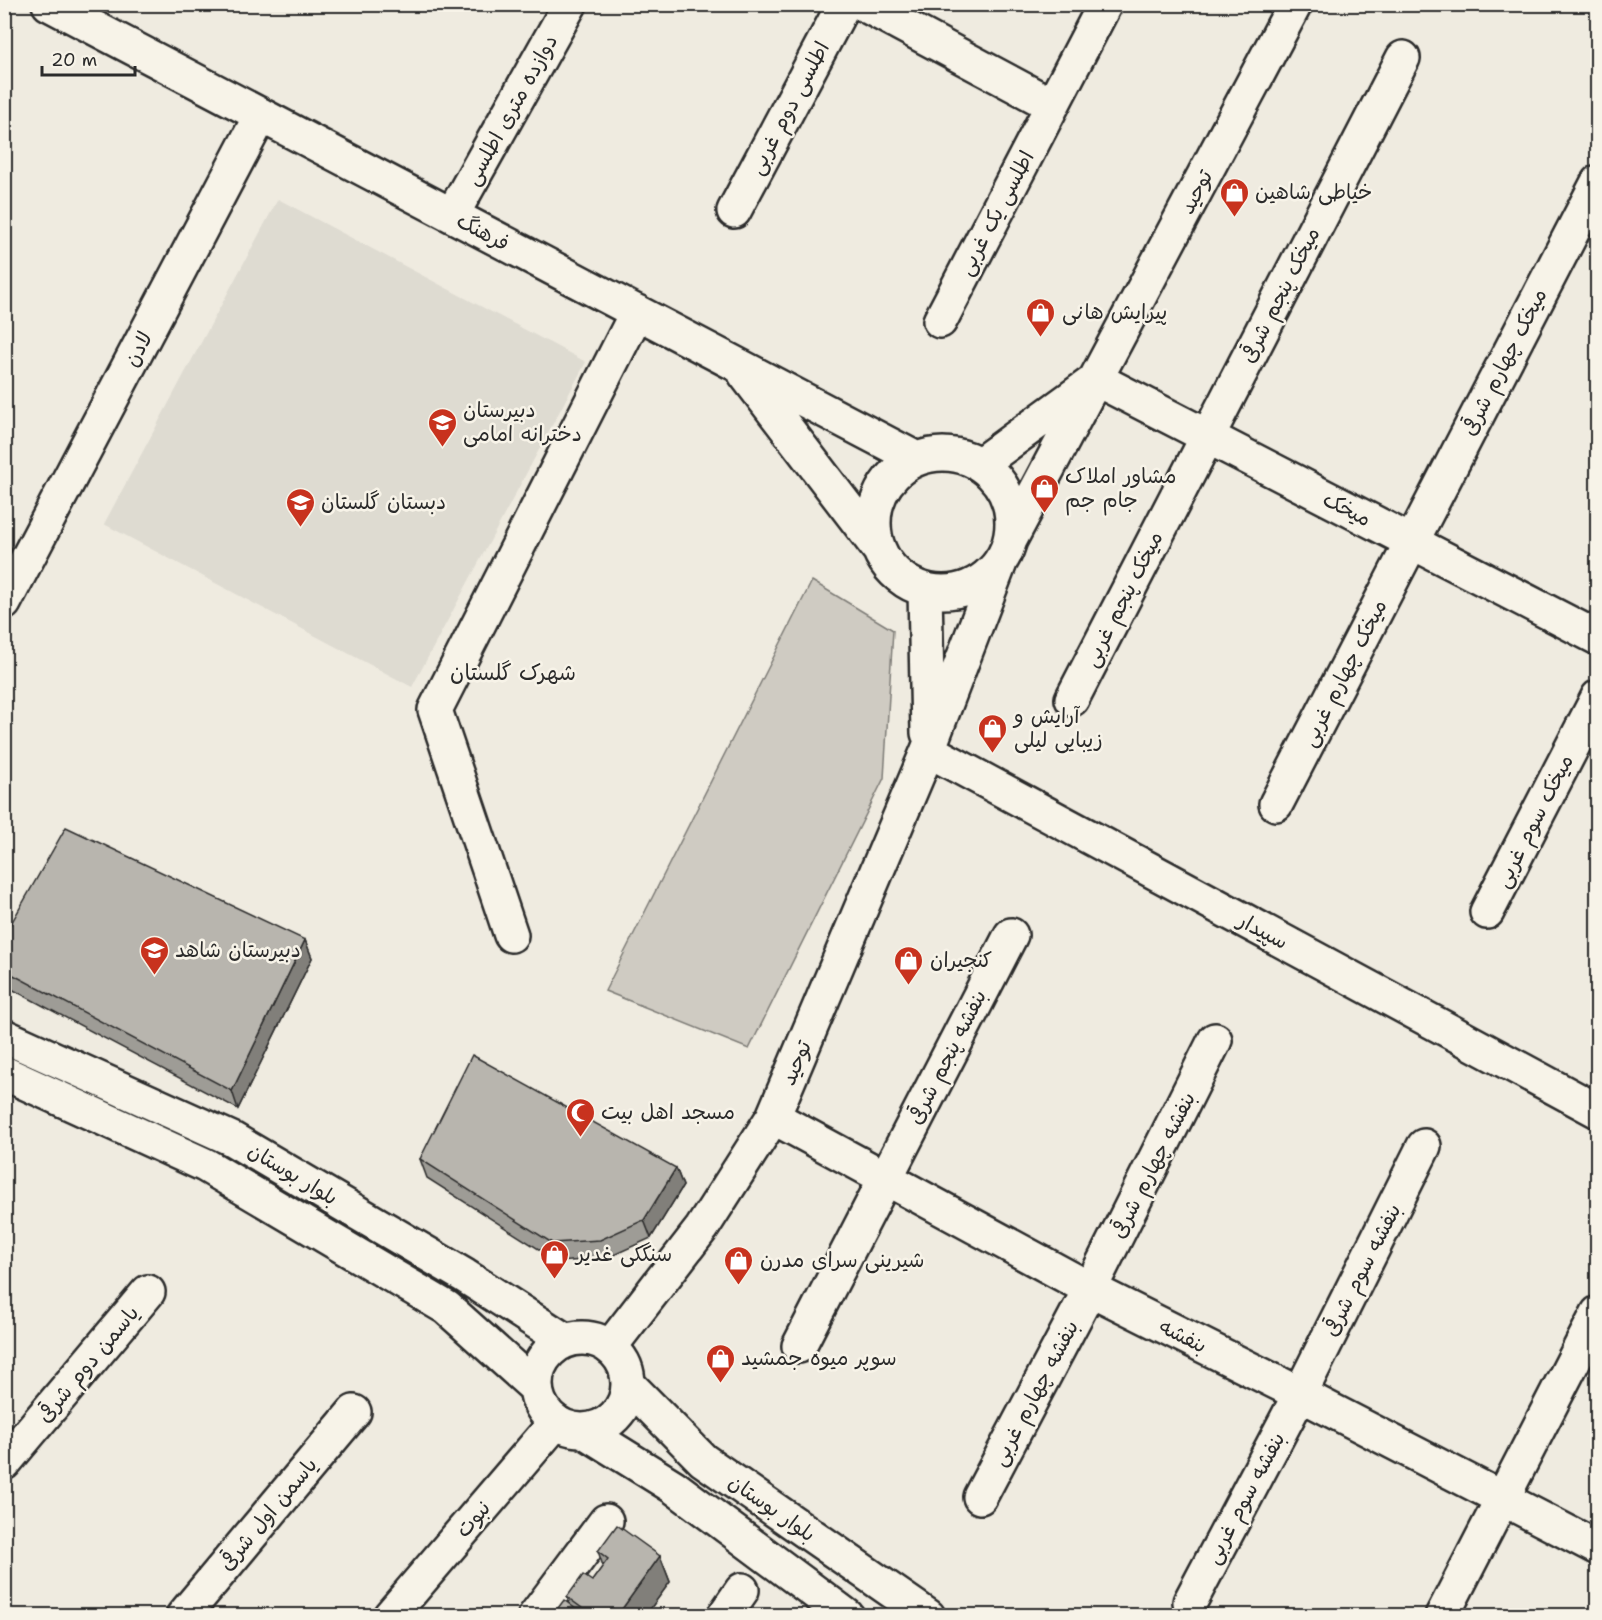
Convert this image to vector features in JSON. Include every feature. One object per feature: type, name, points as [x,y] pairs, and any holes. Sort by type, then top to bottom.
[{"type":"street","name":"فرهنگ","points":[[49,4],[917,459]]},
{"type":"street","name":"دوازده متری اطلسی","points":[[452,215],[570,4]]},
{"type":"street","name":"اطلسی دوم غربی","points":[[734,211],[844,4]]},
{"type":"street","points":[[863,4],[1052,105]]},
{"type":"street","name":"اطلسی یک غربی","points":[[940,321],[1105,4]]},
{"type":"street","name":"توحید","points":[[610,1347],[702,1228],[773,1117],[928,750],[1005,550],[1295,4]]},
{"type":"street","name":"میخک پنجم شرقی","points":[[1207,436],[1403,58]]},
{"type":"street","name":"لادن","points":[[8,587],[261,115]]},
{"type":"street","name":"میخک چهارم شرقی","points":[[1411,542],[1598,182]]},
{"type":"street","points":[[512,935],[435,710],[637,312]]},
{"type":"street","points":[[739,366],[878,549],[889,567],[905,581],[925,590],[946,592],[968,587],[987,576],[1005,550],[1012,518],[1007,498],[996,479],[980,464],[960,456],[938,454],[917,459],[898,470],[884,486],[875,506],[873,528],[878,549]]},
{"type":"street","name":"توحید","points":[[980,464],[1096,379]]},
{"type":"street","name":"میخک","points":[[1096,379],[1598,638]]},
{"type":"street","name":"میخک پنجم غربی","points":[[1071,699],[1207,436]]},
{"type":"street","name":"میخک چهارم غربی","points":[[1276,804],[1411,542]]},
{"type":"street","name":"توحید","points":[[925,590],[928,750]]},
{"type":"street","name":"میخک سوم غربی","points":[[1487,912],[1598,697]]},
{"type":"street","name":"سپیدار","points":[[928,750],[1598,1111]]},
{"type":"street","name":"بنفشه پنجم شرقی","points":[[799,1346],[1011,935]]},
{"type":"street","name":"بلوار بوستان","points":[[4,1036],[232,1138],[465,1276],[566,1341]]},
{"type":"street","name":"بنفشه چهارم شرقی","points":[[1090,1289],[1215,1040]]},
{"type":"street","name":"بلوار بوستان","points":[[4,1073],[205,1165],[447,1308],[536,1388]]},
{"type":"street","name":"بنفشه","points":[[773,1117],[1090,1289],[1598,1548]]},
{"type":"street","name":"بنفشه سوم شرقی","points":[[1300,1395],[1424,1146]]},
{"type":"street","name":"بنفشه چهارم غربی","points":[[980,1497],[1090,1289]]},
{"type":"street","name":"یاسمن دوم شرقی","points":[[4,1463],[148,1292]]},
{"type":"street","points":[[1442,1616],[1598,1313]]},
{"type":"street","points":[[581,1338],[596,1340],[610,1347],[624,1364],[629,1385],[620,1412],[610,1421],[598,1428],[570,1426],[542,1407],[536,1388],[537,1373],[543,1360],[553,1349],[566,1341],[581,1338]]},
{"type":"street","name":"بلوار بوستان","points":[[629,1385],[703,1460],[928,1616]]},
{"type":"street","name":"بنفشه سوم غربی","points":[[1190,1602],[1300,1395]]},
{"type":"street","name":"یاسمن اول شرقی","points":[[183,1616],[354,1412]]},
{"type":"street","name":"بلوار بوستان","points":[[570,1426],[674,1487],[847,1616]]},
{"type":"street","name":"نبوت","points":[[390,1616],[570,1426]]},
{"type":"street","points":[[535,1616],[606,1521]]},
{"type":"shaded area","points":[[278,199],[586,362],[412,687],[104,524]]},
{"type":"shaded area","points":[[812,581],[893,630],[884,778],[749,1049],[605,991]]},
{"type":"building","name":"دبیرستان شاهد","points":[[66,827],[305,940],[232,1091],[4,970],[4,936]]},
{"type":"building","points":[[472,1055],[676,1168],[644,1220],[600,1240],[552,1243],[420,1159]]},
{"type":"building","points":[[617,1525],[660,1556],[617,1616],[593,1616],[567,1597],[583,1575],[592,1581],[608,1559],[598,1551]]},
{"type":"building","points":[[564,1600],[585,1616],[552,1616]]},
{"type":"place","name":"خیاطی شاهین","points":[[1234,218]]},
{"type":"place","name":"پیرایش هانی","points":[[1041,338]]},
{"type":"place","name":"دبیرستان دخترانه امامی","points":[[442,448]]},
{"type":"place","name":"مشاور املاک جام جم","points":[[1044,514]]},
{"type":"place","name":"دبستان گلستان","points":[[300,528]]},
{"type":"place","name":"آرایش و زیبایی لیلی","points":[[993,754]]},
{"type":"place","name":"دبیرستان شاهد","points":[[154,976]]},
{"type":"place","name":"کنجیران","points":[[909,986]]},
{"type":"place","name":"مسجد اهل بیت","points":[[580,1138]]},
{"type":"place","name":"سنگکی غدیر","points":[[555,1280]]},
{"type":"place","name":"شیرینی سرای مدرن","points":[[739,1286]]},
{"type":"place","name":"سوپر میوه جمشید","points":[[720,1384]]},
{"type":"district","name":"شهرک گلستان","points":[[513,672]]}]
